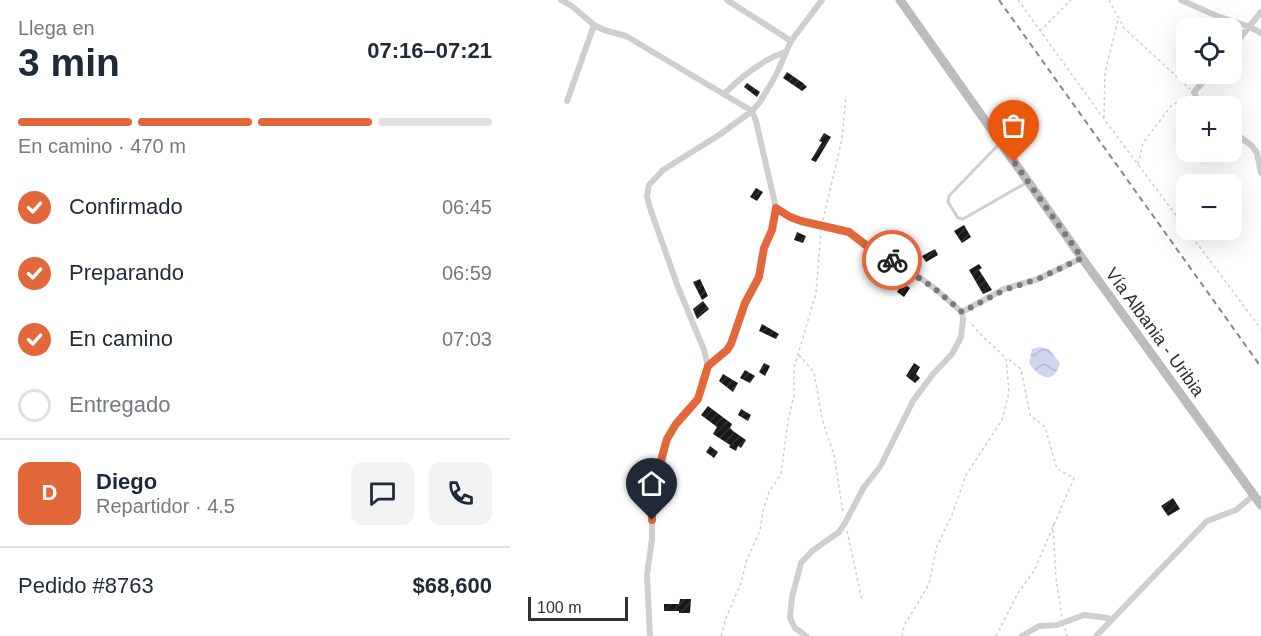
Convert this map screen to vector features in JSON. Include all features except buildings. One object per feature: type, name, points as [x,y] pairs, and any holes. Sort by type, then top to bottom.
[{"type":"main road","name":"Vía Albania - Uribia","points":[[900,0],[1082,258],[1261,505]]},
{"type":"street","points":[[561,0],[572,6],[594,25],[626,36],[752,111],[776,208],[772,230],[764,248],[759,277],[745,303],[731,344],[708,366]]},
{"type":"street","points":[[727,0],[791,41]]},
{"type":"street","points":[[651,636],[647,575],[652,551],[652,500],[657,474],[667,439],[676,424],[698,399],[708,366],[651,211],[647,197],[649,184],[663,170],[752,111],[776,75],[791,41],[822,0]]},
{"type":"street","points":[[1181,0],[1261,33]]},
{"type":"street","points":[[1242,36],[1261,12]]},
{"type":"street","points":[[567,101],[594,25]]},
{"type":"street","points":[[724,94],[735,82],[771,57],[785,52]]},
{"type":"street","points":[[1196,96],[1194,92],[1201,84]]},
{"type":"street","points":[[1242,138],[1257,153],[1261,173]]},
{"type":"street","points":[[776,208],[790,217],[849,232],[867,246],[906,268],[947,299],[962,312],[963,320],[960,338],[952,354],[933,374],[913,401],[880,467],[864,487],[845,523],[839,532],[801,563],[792,597],[790,618],[795,628],[806,636]]},
{"type":"street","points":[[962,312],[1004,290],[1038,279],[1082,258]]},
{"type":"street","points":[[1096,636],[1207,521],[1236,510],[1254,495]]},
{"type":"street","points":[[1022,636],[1039,626],[1051,626],[1084,615],[1108,618],[1111,621]]},
{"type":"lane","points":[[1001,142],[949,196],[948,202],[958,218],[963,219],[1028,182]]},
{"type":"path","points":[[1018,0],[1261,329]]},
{"type":"path","points":[[1040,31],[1071,0]]},
{"type":"path","points":[[1109,0],[1124,28],[1194,92],[1171,106],[1164,115],[1143,143],[1138,165]]},
{"type":"path","points":[[1104,119],[1105,73],[1118,19]]},
{"type":"path","points":[[721,636],[741,584],[747,559],[760,531],[769,492],[782,474],[788,421],[794,395],[794,368],[816,293],[823,224],[842,139],[846,96]]},
{"type":"path","points":[[963,320],[971,323],[1006,358],[1022,369],[1030,415],[1045,427],[1057,469],[1074,478],[1034,571],[1018,593],[996,636]]},
{"type":"path","points":[[798,354],[814,372],[822,419],[834,455],[845,523],[862,600]]},
{"type":"path","points":[[902,636],[904,626],[929,584],[937,546],[952,515],[966,476],[1002,420],[1009,392],[1006,358]]},
{"type":"path","points":[[1053,523],[1056,578],[1067,636]]},
{"type":"water","points":[[1040,347],[1049,349],[1060,363],[1054,375],[1050,377],[1037,373],[1029,363],[1032,349]]},
{"type":"railway","points":[[999,0],[1261,367]]},
{"type":"way so far","points":[[892,260],[934,288],[962,312],[1004,290],[1038,279],[1082,258],[1014,162]]},
{"type":"route","points":[[652,520],[652,500],[667,439],[676,424],[698,399],[708,366],[731,344],[745,303],[759,277],[764,248],[776,218],[776,208],[801,221],[823,224],[849,232],[867,246],[892,260]]}]
